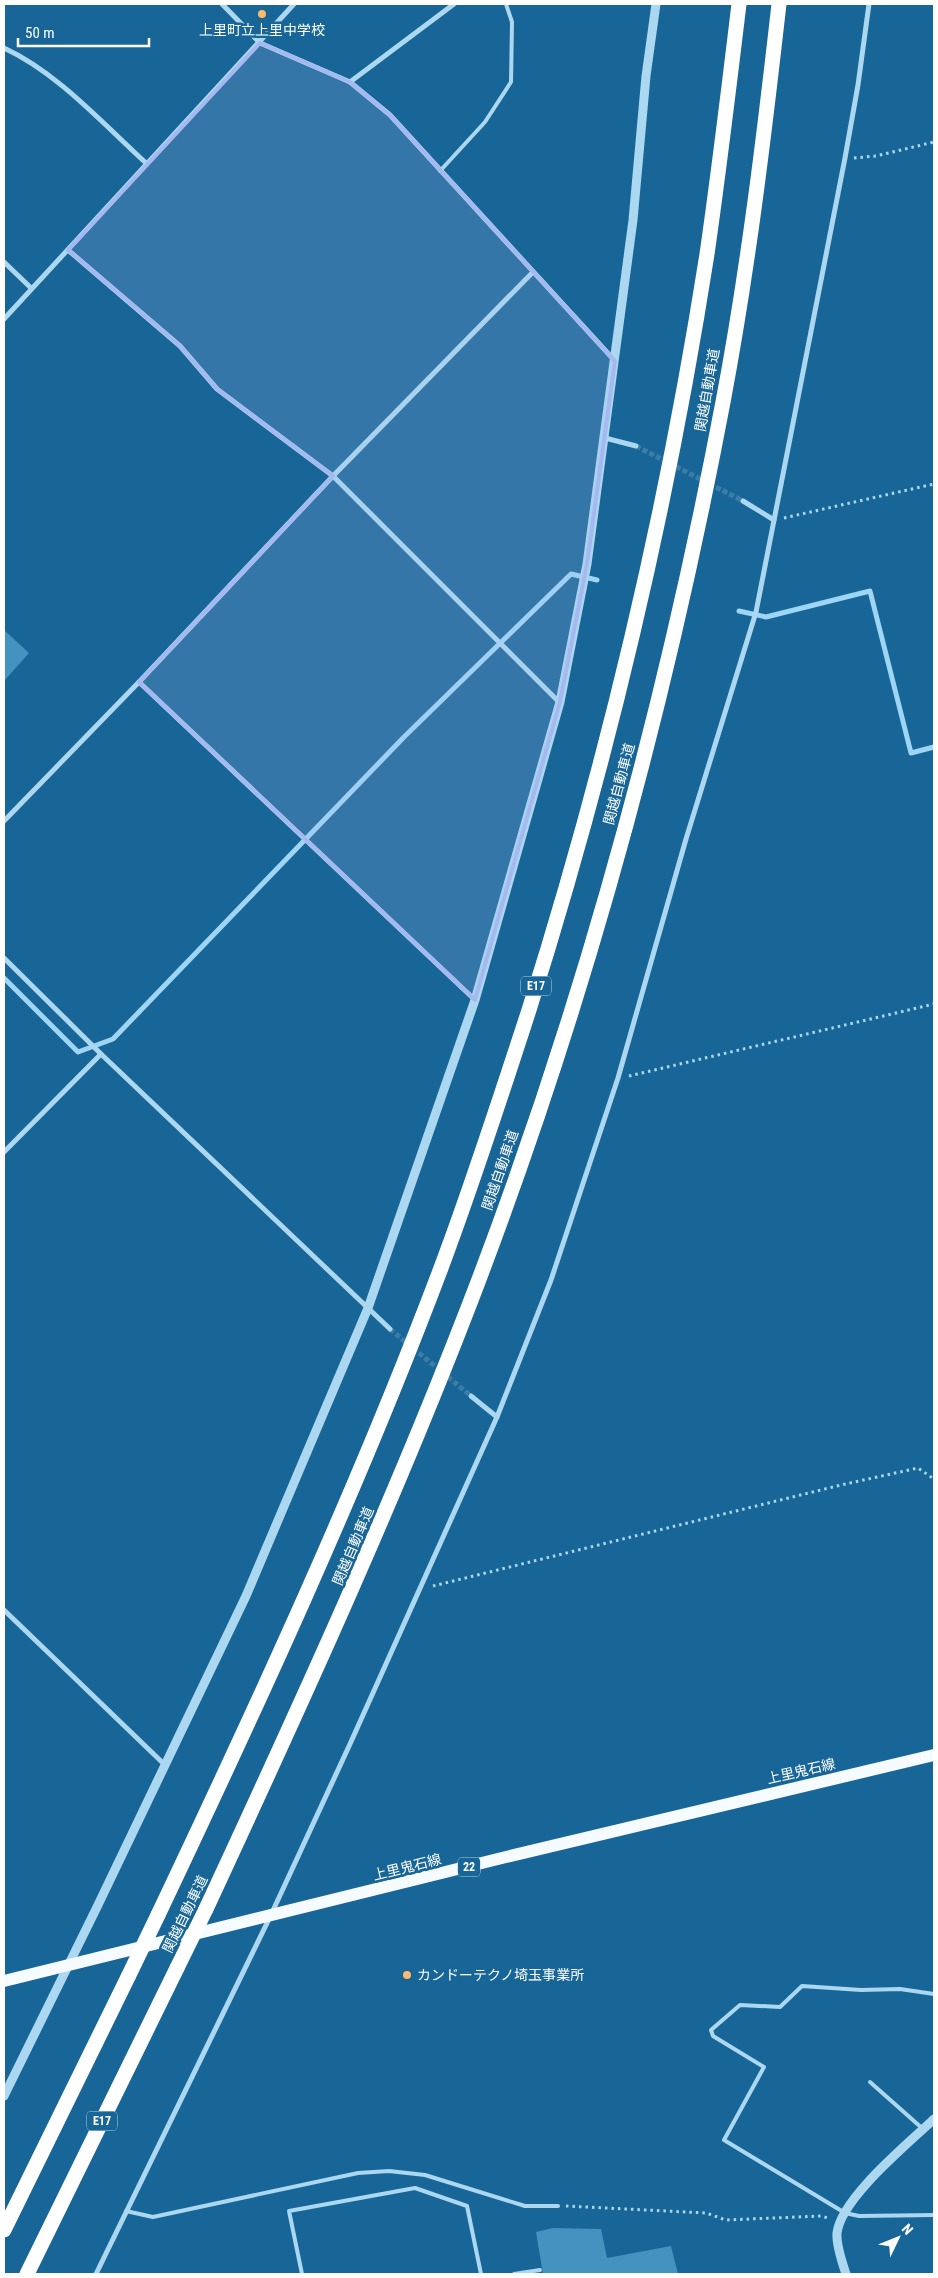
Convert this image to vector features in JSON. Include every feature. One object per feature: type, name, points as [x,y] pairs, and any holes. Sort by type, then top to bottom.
[{"type":"highway","name":"関越自動車道","points":[[4,2230],[158,1915],[233,1758],[305,1600],[382,1418],[446,1255],[500,1099],[548,948],[590,801],[624,670],[659,516],[706,256],[739,4]]},
{"type":"highway","name":"関越自動車道","points":[[27,2274],[206,1909],[340,1617],[420,1431],[483,1269],[534,1121],[586,962],[630,807],[662,682],[723,400],[764,136],[779,4]]},
{"type":"main road","name":"上里鬼石線","points":[[4,1981],[68,1967],[506,1857],[934,1755]]},
{"type":"street","points":[[222,4],[260,43],[350,82],[390,115],[615,361]]},
{"type":"street","points":[[4,319],[294,4]]},
{"type":"street","points":[[350,82],[454,4]]},
{"type":"street","points":[[4,2096],[166,1766],[246,1596],[368,1308],[476,1000],[560,702],[587,564],[633,220],[646,76],[656,4]]},
{"type":"street","points":[[96,2274],[270,1917],[421,1589],[497,1417],[551,1280],[618,1078],[686,839],[756,612],[846,158],[869,4]]},
{"type":"street","points":[[4,48],[24,57],[78,100],[146,163]]},
{"type":"street","points":[[68,250],[180,346],[217,389],[332,476],[560,702]]},
{"type":"street","points":[[4,262],[31,288]]},
{"type":"street","points":[[4,821],[139,682],[332,476],[532,272]]},
{"type":"street","points":[[605,438],[636,446]]},
{"type":"street","points":[[743,500],[774,520]]},
{"type":"street","points":[[139,682],[476,1000]]},
{"type":"street","points":[[4,958],[101,1054],[390,1329]]},
{"type":"street","points":[[4,1152],[101,1054]]},
{"type":"street","points":[[471,1396],[497,1417]]},
{"type":"street","points":[[4,1610],[166,1766]]},
{"type":"street","points":[[846,2274],[837,2233],[843,2218],[873,2178],[934,2118]]},
{"type":"lane","points":[[440,171],[485,122],[511,82],[512,22],[506,4]]},
{"type":"lane","points":[[934,1994],[900,1989],[861,1990],[802,1986],[780,2007],[740,2005],[711,2030],[713,2036],[764,2067],[724,2140],[843,2218],[934,2215]]},
{"type":"lane","points":[[870,2082],[923,2129]]},
{"type":"lane","points":[[126,2211],[152,2217],[358,2173],[388,2171],[425,2175],[525,2206],[558,2206]]},
{"type":"lane","points":[[302,2274],[289,2212],[415,2188],[468,2206],[482,2274]]},
{"type":"lane","points":[[514,2274],[540,2270]]},
{"type":"path","points":[[846,158],[876,156],[934,142]]},
{"type":"path","points":[[774,520],[934,484]]},
{"type":"path","points":[[618,1078],[934,1004]]},
{"type":"path","points":[[421,1589],[918,1468],[934,1478]]},
{"type":"path","points":[[558,2206],[706,2213],[726,2220],[821,2216],[843,2218]]},
{"type":"highlighted area","points":[[260,43],[350,82],[390,115],[615,361],[587,564],[560,702],[475,1000],[139,682],[333,476],[217,389],[180,346],[68,250]]},
{"type":"building","points":[[4,630],[29,653],[4,681]]},
{"type":"building","points":[[553,2228],[601,2229],[607,2258],[671,2246],[678,2274],[543,2274],[536,2232]]},
{"type":"waterway","points":[[4,978],[78,1052],[113,1039],[404,737],[571,574],[597,580]]},
{"type":"waterway","points":[[739,611],[766,617],[870,591],[911,753],[934,747]]},
{"type":"tunnel","points":[[636,446],[743,501]]},
{"type":"tunnel","points":[[390,1329],[471,1396]]},
{"type":"place","name":"上里町立上里中学校","points":[[262,14]]},
{"type":"place","name":"カンドーテクノ埼玉事業所","points":[[407,1975]]}]
